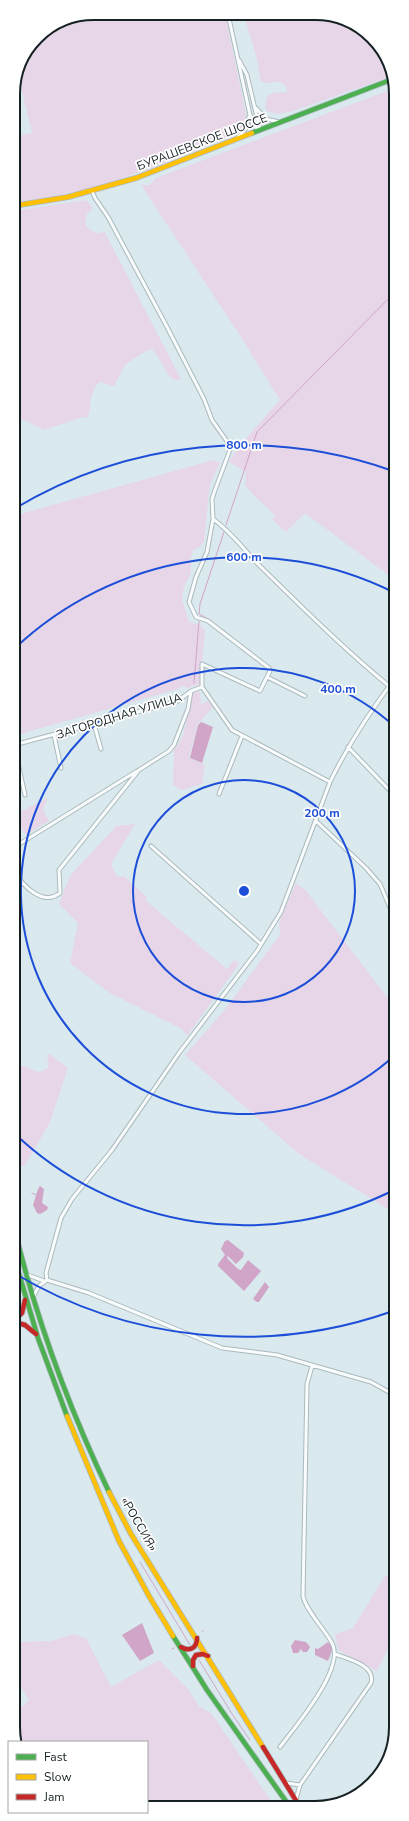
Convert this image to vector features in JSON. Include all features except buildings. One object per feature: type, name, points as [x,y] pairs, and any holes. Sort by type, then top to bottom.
[{"type":"main road","name":"БУРАШЕВСКОЕ ШОССЕ","points":[[20,205],[54,200],[92,191],[155,172],[387,81]]},
{"type":"main road","points":[[20,1247],[34,1295],[53,1353],[76,1413],[78,1424]]},
{"type":"main road","name":"«РОССИЯ»","points":[[20,1253],[50,1354],[78,1424],[107,1489],[131,1534],[197,1638],[295,1801]]},
{"type":"main road","name":"«РОССИЯ»","points":[[20,1278],[38,1338],[58,1394],[120,1541],[150,1596],[193,1668],[226,1718],[286,1801]]},
{"type":"main road","points":[[20,1316],[24,1310],[25,1296]]},
{"type":"main road","points":[[20,1324],[28,1326],[38,1338]]},
{"type":"main road","points":[[180,1646],[186,1650],[192,1649],[196,1645],[197,1638]]},
{"type":"main road","points":[[193,1668],[192,1661],[196,1655],[202,1654],[208,1657]]},
{"type":"main road","points":[[273,1783],[276,1792],[282,1801]]},
{"type":"street","points":[[229,20],[250,115],[253,125],[260,130]]},
{"type":"street","points":[[238,57],[247,75],[260,130]]},
{"type":"street","points":[[255,106],[261,116],[266,119],[283,122]]},
{"type":"street","points":[[235,140],[245,130],[250,115]]},
{"type":"street","points":[[92,191],[94,198],[108,216],[166,325],[204,399],[212,420],[231,447],[214,490],[212,499],[213,519],[207,552],[189,598],[189,602],[194,615],[208,621],[270,668],[270,671],[260,691],[202,664],[202,687],[232,730],[330,782]]},
{"type":"street","points":[[34,1295],[46,1280],[46,1273],[61,1218],[72,1199],[112,1150],[179,1053],[261,944],[281,912],[330,782],[348,746],[389,686],[350,653],[260,567],[226,529],[213,519]]},
{"type":"street","points":[[267,677],[305,696]]},
{"type":"street","name":"ЗАГОРОДНАЯ УЛИЦА","points":[[20,744],[178,701],[184,698],[191,691],[202,687]]},
{"type":"street","points":[[20,844],[162,756],[174,745],[188,709],[191,691]]},
{"type":"street","points":[[94,724],[101,749]]},
{"type":"street","points":[[54,735],[61,768]]},
{"type":"street","points":[[219,794],[242,736]]},
{"type":"street","points":[[348,746],[389,790]]},
{"type":"street","points":[[20,879],[39,896],[48,898],[58,894],[60,891],[59,870],[139,770]]},
{"type":"street","points":[[20,772],[25,795]]},
{"type":"street","points":[[316,821],[366,868],[380,884],[389,905]]},
{"type":"street","points":[[151,846],[261,944]]},
{"type":"street","points":[[28,1275],[96,1295],[222,1348],[277,1356],[371,1382],[389,1392]]},
{"type":"street","points":[[280,1747],[322,1689],[330,1672],[335,1654],[332,1644],[306,1605],[303,1596],[307,1384],[312,1366]]},
{"type":"street","points":[[296,1801],[296,1794],[300,1785],[371,1683],[371,1672],[362,1665],[335,1654]]},
{"type":"street","points":[[283,1780],[290,1784],[300,1785]]},
{"type":"shaded area","points":[[226,20],[246,114],[245,122],[238,133],[156,166],[100,185],[42,198],[20,201],[20,136],[32,133],[20,84],[21,79],[32,53],[38,45],[53,32],[79,21]]},
{"type":"shaded area","points":[[245,20],[330,21],[348,28],[360,35],[374,49],[381,61],[387,78],[290,112],[277,114],[266,111],[267,97],[276,92],[286,93],[287,88],[280,82],[261,82],[257,59]]},
{"type":"shaded area","points":[[389,90],[389,576],[305,513],[286,532],[272,519],[275,515],[253,495],[245,485],[246,472],[229,462],[239,446],[280,400],[239,334],[141,185],[150,185],[156,178]]},
{"type":"shaded area","points":[[86,200],[93,208],[87,214],[85,224],[91,231],[96,233],[104,231],[181,379],[174,380],[171,377],[152,349],[144,352],[125,365],[114,386],[100,382],[96,386],[92,394],[88,417],[80,418],[44,430],[24,420],[20,421],[20,210]]},
{"type":"shaded area","points":[[214,460],[220,463],[210,484],[204,541],[200,547],[193,550],[191,558],[191,573],[184,586],[182,599],[189,622],[200,625],[205,631],[200,684],[187,688],[184,686],[175,690],[20,734],[20,514]]},
{"type":"shaded area","points":[[193,692],[200,692],[201,704],[208,701],[213,707],[197,725],[189,758],[205,765],[202,784],[182,790],[173,785],[174,750],[183,736]]},
{"type":"shaded area","points":[[201,722],[213,727],[202,763],[190,758],[198,725]]},
{"type":"shaded area","points":[[48,798],[43,809],[49,821],[26,835],[20,826],[20,812]]},
{"type":"shaded area","points":[[135,824],[111,864],[117,877],[124,876],[146,896],[146,901],[227,969],[234,960],[239,964],[187,1036],[182,1029],[110,993],[70,963],[78,923],[59,904],[70,876],[116,826]]},
{"type":"shaded area","points":[[296,883],[306,891],[389,1000],[389,1210],[299,1154],[185,1055],[223,1012],[280,935],[279,923]]},
{"type":"shaded area","points":[[49,1054],[68,1068],[50,1122],[25,1165],[20,1167],[20,1066],[39,1072],[42,1071],[49,1066],[47,1056]]},
{"type":"shaded area","points":[[40,1186],[44,1189],[42,1203],[48,1207],[47,1210],[40,1214],[37,1213],[33,1205]]},
{"type":"shaded area","points":[[228,1240],[244,1253],[243,1257],[236,1264],[228,1256],[227,1258],[238,1269],[241,1270],[248,1260],[261,1271],[244,1291],[218,1266],[225,1255],[221,1249],[225,1241]]},
{"type":"shaded area","points":[[265,1282],[269,1287],[259,1302],[257,1302],[253,1299]]},
{"type":"shaded area","points":[[385,1576],[389,1576],[389,1647],[377,1671],[338,1650],[335,1634],[353,1628]]},
{"type":"shaded area","points":[[142,1623],[154,1653],[140,1661],[122,1635]]},
{"type":"shaded area","points":[[74,1634],[86,1638],[111,1687],[159,1660],[188,1689],[199,1706],[212,1714],[271,1801],[148,1801],[148,1741],[21,1741],[20,1708],[29,1700],[20,1685],[20,1641],[51,1641]]},
{"type":"shaded area","points":[[295,1640],[306,1642],[310,1647],[307,1652],[303,1652],[301,1649],[298,1653],[293,1653],[291,1646]]},
{"type":"shaded area","points":[[328,1642],[333,1648],[328,1661],[315,1655],[315,1648],[318,1649]]},
{"type":"waterway","points":[[226,525],[257,432],[389,298]]},
{"type":"waterway","points":[[224,532],[200,604],[199,614],[210,620],[233,638]]},
{"type":"waterway","points":[[194,683],[199,621]]},
{"type":"waterway","points":[[32,1193],[36,1195]]},
{"type":"waterway","points":[[140,1562],[190,1645]]},
{"type":"waterway","points":[[199,1660],[232,1714],[250,1740]]},
{"type":"traffic: fast","points":[[252,133],[387,81]]},
{"type":"traffic: fast","points":[[20,1250],[32,1295],[54,1362],[80,1427],[109,1492]]},
{"type":"traffic: fast","points":[[20,1277],[38,1338],[67,1416]]},
{"type":"traffic: fast","points":[[173,1636],[207,1690],[286,1801]]},
{"type":"traffic: slow","points":[[20,205],[68,197],[136,178],[252,133]]},
{"type":"traffic: slow","points":[[67,1416],[119,1541],[173,1636]]},
{"type":"traffic: slow","points":[[109,1492],[131,1534],[263,1747]]},
{"type":"traffic: jam","points":[[20,1315],[22,1313],[25,1300]]},
{"type":"traffic: jam","points":[[20,1324],[25,1325],[36,1334]]},
{"type":"traffic: jam","points":[[181,1647],[187,1649],[194,1647],[197,1638]]},
{"type":"traffic: jam","points":[[193,1666],[193,1660],[196,1655],[203,1654],[208,1656]]},
{"type":"traffic: jam","points":[[263,1747],[296,1801]]}]
